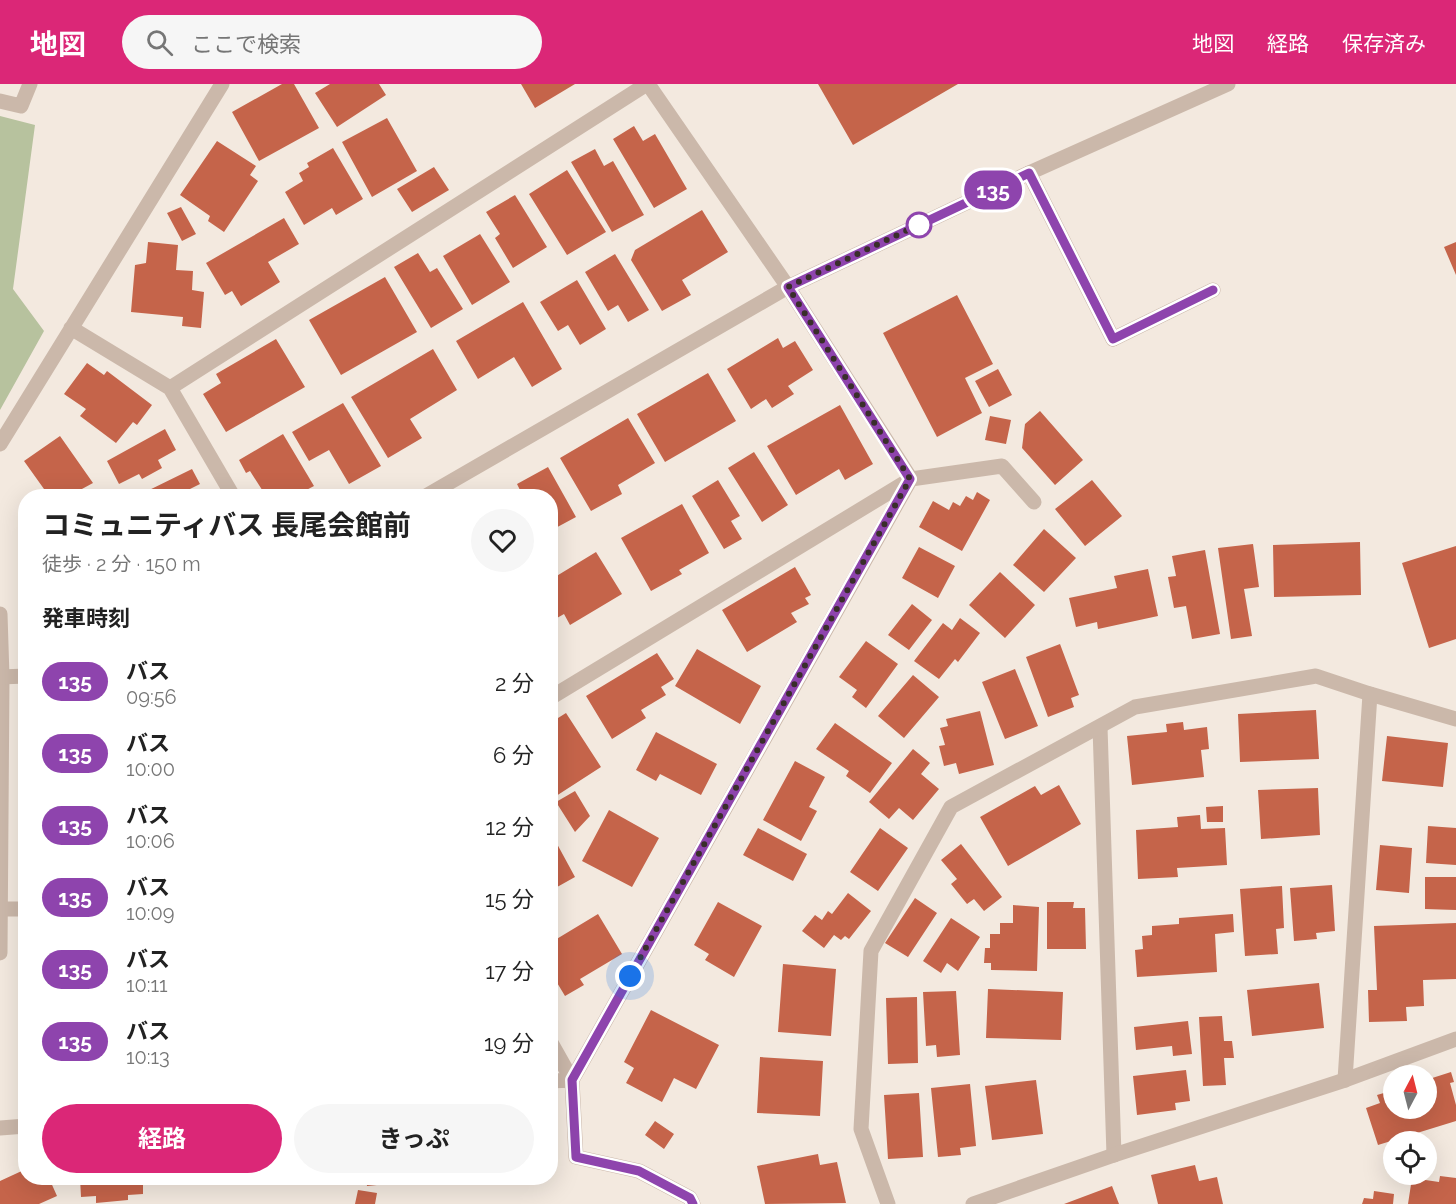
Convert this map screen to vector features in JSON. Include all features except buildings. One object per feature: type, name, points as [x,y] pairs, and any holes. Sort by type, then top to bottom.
[{"type":"street","points":[[0,101],[21,106],[30,84]]},
{"type":"street","points":[[0,444],[222,84]]},
{"type":"street","points":[[171,388],[648,84],[788,287],[910,479]]},
{"type":"street","points":[[438,489],[788,287],[1029,173],[1228,84]]},
{"type":"street","points":[[1029,173],[1113,339],[1213,290]]},
{"type":"street","points":[[71,328],[171,388],[229,489]]},
{"type":"street","points":[[558,693],[910,479],[1002,466],[1034,502]]},
{"type":"street","points":[[572,1080],[910,479]]},
{"type":"street","points":[[0,614],[0,953]]},
{"type":"street","points":[[1,677],[18,676]]},
{"type":"street","points":[[888,1204],[861,1129],[871,951],[951,807],[1135,707],[1316,676],[1456,719]]},
{"type":"street","points":[[1345,1080],[1370,694]]},
{"type":"street","points":[[1100,727],[1114,1155]]},
{"type":"street","points":[[1,909],[18,909]]},
{"type":"street","points":[[973,1204],[988,1201],[1114,1155],[1345,1080],[1456,1039]]},
{"type":"street","points":[[558,1055],[572,1080],[576,1157],[639,1171],[690,1198],[693,1204]]},
{"type":"street","points":[[558,1081],[572,1080]]},
{"type":"street","points":[[0,1128],[18,1127]]},
{"type":"green space","points":[[0,116],[35,125],[13,289],[44,331],[0,410]]},
{"type":"bus line","name":"135","points":[[693,1204],[690,1198],[639,1171],[576,1157],[572,1080],[910,479],[788,287],[1029,173],[1113,339],[1213,290]]},
{"type":"route","points":[[630,976],[910,479],[788,287],[929,220],[919,225]]}]
